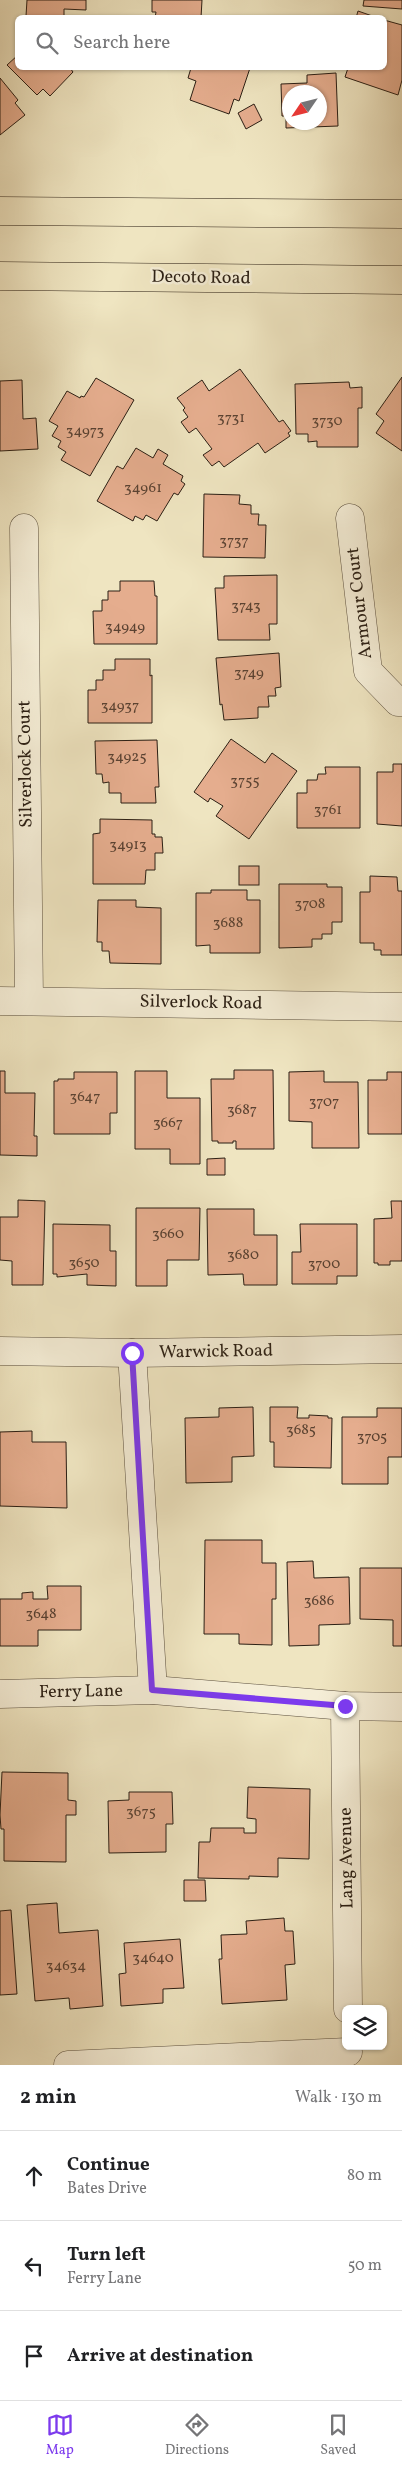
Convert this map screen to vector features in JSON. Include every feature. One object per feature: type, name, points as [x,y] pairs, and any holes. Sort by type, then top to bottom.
[{"type":"main road","points":[[0,211],[402,214]]},
{"type":"main road","name":"Decoto Road","points":[[0,276],[402,280]]},
{"type":"street","name":"Armour Court","points":[[350,518],[368,670],[398,702],[402,702]]},
{"type":"street","name":"Silverlock Court","points":[[24,528],[29,1000]]},
{"type":"street","name":"Silverlock Road","points":[[0,1000],[402,1007]]},
{"type":"street","name":"Warwick Road","points":[[0,1351],[132,1353],[402,1349]]},
{"type":"street","points":[[132,1353],[152,1690]]},
{"type":"street","name":"Ferry Lane","points":[[0,1694],[152,1690],[345,1706],[402,1707]]},
{"type":"street","name":"Lang Avenue","points":[[345,1706],[348,2005]]},
{"type":"street","points":[[68,2065],[349,2055]]},
{"type":"building","points":[[27,0],[86,0],[86,10],[64,9],[64,15],[26,15]]},
{"type":"building","points":[[152,0],[202,0],[201,15],[156,15],[156,12],[152,12]]},
{"type":"building","points":[[364,0],[402,0],[402,9],[363,6]]},
{"type":"building","points":[[358,11],[369,15],[357,15]]},
{"type":"building","points":[[387,21],[402,25],[402,80],[398,95],[345,77],[347,70],[387,70]]},
{"type":"building","points":[[15,58],[15,70],[72,70],[73,72],[50,96],[43,89],[37,95],[7,65]]},
{"type":"building","points":[[190,70],[249,70],[239,101],[234,99],[229,114],[190,100],[196,81],[188,78]]},
{"type":"building","points":[[336,73],[338,126],[327,126],[327,85],[282,85],[282,116],[281,84],[307,83],[307,75]]},
{"type":"building","points":[[0,78],[18,100],[15,103],[25,115],[0,135]]},
{"type":"building","points":[[254,104],[262,120],[246,129],[238,113]]},
{"type":"building","points":[[240,369],[279,422],[283,420],[291,431],[288,433],[290,436],[265,453],[258,443],[224,467],[219,461],[212,466],[203,455],[212,449],[196,428],[189,433],[181,422],[188,417],[183,410],[185,408],[177,398],[202,380],[209,391]]},
{"type":"building","points":[[402,377],[402,451],[376,433],[384,421],[376,414]]},
{"type":"building","points":[[96,378],[134,400],[90,476],[61,460],[66,452],[58,447],[61,441],[52,436],[58,426],[49,421],[67,391],[80,398],[81,396],[84,397]]},
{"type":"building","points":[[22,380],[23,419],[36,418],[38,449],[0,451],[0,381]]},
{"type":"building","points":[[349,382],[350,388],[362,387],[362,408],[358,408],[358,447],[317,447],[317,441],[308,442],[308,434],[296,434],[295,384]]},
{"type":"building","points":[[136,448],[153,458],[158,449],[168,455],[163,464],[183,476],[181,481],[185,484],[178,495],[174,493],[157,521],[146,515],[143,520],[135,516],[133,521],[97,501],[117,466],[123,469]]},
{"type":"building","points":[[204,494],[240,495],[239,504],[251,505],[251,514],[259,514],[258,525],[266,525],[265,558],[203,557]]},
{"type":"building","points":[[277,575],[277,624],[269,624],[270,640],[218,640],[215,588],[224,588],[224,576]]},
{"type":"building","points":[[120,581],[154,581],[155,596],[157,596],[157,644],[94,644],[93,611],[102,611],[102,600],[108,600],[108,591],[120,591]]},
{"type":"building","points":[[279,653],[281,687],[275,688],[276,696],[268,696],[269,707],[258,707],[258,718],[224,720],[222,704],[220,705],[216,658]]},
{"type":"building","points":[[115,659],[150,659],[152,723],[88,723],[88,690],[96,690],[96,680],[103,680],[103,670],[115,670]]},
{"type":"building","points":[[231,739],[265,763],[272,753],[297,771],[249,839],[216,816],[223,806],[210,798],[208,802],[194,792]]},
{"type":"building","points":[[157,740],[159,787],[155,787],[156,803],[121,803],[121,793],[109,793],[109,782],[103,783],[102,774],[96,774],[95,741]]},
{"type":"building","points":[[393,764],[402,764],[402,826],[377,824],[377,772],[393,772]]},
{"type":"building","points":[[325,767],[360,767],[360,828],[297,828],[297,793],[307,793],[307,780],[317,780],[318,774],[326,774]]},
{"type":"building","points":[[100,819],[152,820],[152,834],[155,834],[155,837],[162,837],[163,853],[155,853],[155,870],[146,870],[145,884],[93,884],[93,834],[100,833]]},
{"type":"building","points":[[239,866],[259,866],[259,885],[239,885]]},
{"type":"building","points":[[370,876],[397,877],[398,891],[402,891],[402,955],[381,955],[381,950],[374,950],[374,943],[360,943],[360,892],[370,892]]},
{"type":"building","points":[[279,884],[327,884],[327,887],[342,887],[342,922],[332,922],[332,934],[322,934],[322,939],[312,939],[312,947],[279,948]]},
{"type":"building","points":[[211,890],[247,890],[247,900],[260,900],[260,953],[210,953],[210,945],[196,946],[196,893],[211,893]]},
{"type":"building","points":[[98,900],[136,900],[136,907],[161,908],[161,964],[110,963],[109,951],[102,951],[102,942],[97,942]]},
{"type":"building","points":[[234,1070],[273,1070],[274,1149],[236,1149],[236,1141],[233,1141],[233,1143],[218,1143],[218,1141],[212,1141],[211,1079],[234,1079]]},
{"type":"building","points":[[0,1071],[5,1071],[5,1093],[35,1093],[34,1136],[37,1136],[37,1156],[0,1155]]},
{"type":"building","points":[[135,1071],[167,1071],[167,1098],[200,1098],[200,1164],[170,1164],[170,1149],[135,1149]]},
{"type":"building","points":[[324,1071],[324,1082],[358,1082],[359,1148],[312,1148],[312,1122],[289,1121],[289,1072]]},
{"type":"building","points":[[74,1072],[117,1072],[117,1113],[110,1113],[110,1134],[54,1134],[54,1081],[58,1081],[58,1079],[74,1079]]},
{"type":"building","points":[[387,1072],[402,1072],[402,1134],[368,1134],[368,1080],[387,1080]]},
{"type":"building","points":[[225,1158],[225,1175],[207,1175],[207,1159]]},
{"type":"building","points":[[18,1200],[45,1201],[43,1285],[12,1285],[12,1261],[0,1260],[0,1217],[18,1217]]},
{"type":"building","points":[[391,1201],[402,1201],[402,1261],[390,1261],[390,1265],[378,1265],[378,1263],[374,1263],[374,1219],[392,1218]]},
{"type":"building","points":[[136,1208],[200,1208],[199,1260],[167,1260],[167,1286],[136,1286]]},
{"type":"building","points":[[207,1209],[254,1209],[254,1235],[277,1235],[277,1285],[244,1285],[243,1274],[208,1275]]},
{"type":"building","points":[[53,1224],[110,1225],[110,1251],[116,1251],[116,1286],[87,1285],[87,1274],[57,1277],[57,1274],[53,1274]]},
{"type":"building","points":[[300,1224],[357,1224],[357,1276],[337,1276],[337,1284],[292,1284],[292,1252],[301,1252]]},
{"type":"building","points":[[253,1407],[254,1456],[232,1457],[232,1482],[186,1483],[185,1418],[219,1417],[219,1408]]},
{"type":"building","points":[[270,1407],[298,1407],[297,1418],[309,1418],[309,1415],[332,1418],[331,1468],[274,1467],[274,1442],[270,1442]]},
{"type":"building","points":[[377,1408],[402,1408],[402,1457],[388,1457],[388,1484],[342,1484],[342,1417],[377,1417]]},
{"type":"building","points":[[32,1431],[32,1442],[66,1442],[67,1508],[0,1506],[0,1432]]},
{"type":"building","points":[[205,1540],[262,1540],[262,1563],[276,1563],[276,1599],[272,1599],[272,1645],[239,1644],[239,1634],[204,1634]]},
{"type":"building","points":[[313,1561],[314,1578],[349,1577],[350,1624],[319,1625],[319,1645],[289,1646],[287,1562]]},
{"type":"building","points":[[360,1568],[402,1568],[402,1646],[393,1646],[393,1620],[360,1619]]},
{"type":"building","points":[[47,1586],[81,1586],[81,1630],[38,1630],[38,1646],[0,1646],[0,1599],[22,1599],[22,1593],[33,1592],[33,1599],[48,1599]]},
{"type":"building","points":[[2,1772],[68,1773],[68,1800],[76,1801],[76,1815],[66,1815],[66,1862],[4,1861],[4,1829],[1,1829],[0,1815]]},
{"type":"building","points":[[248,1787],[310,1789],[309,1859],[278,1858],[278,1877],[249,1876],[249,1879],[198,1878],[199,1842],[210,1842],[211,1828],[244,1828],[244,1833],[256,1833],[256,1819],[247,1818]]},
{"type":"building","points":[[129,1792],[172,1792],[173,1824],[166,1824],[166,1852],[109,1853],[108,1801],[129,1800]]},
{"type":"building","points":[[184,1880],[205,1880],[206,1901],[184,1901]]},
{"type":"building","points":[[57,1903],[59,1933],[98,1930],[103,2006],[70,2009],[69,1998],[35,2001],[27,1905]]},
{"type":"building","points":[[11,1910],[17,1994],[0,1995],[0,1911]]},
{"type":"building","points":[[284,1918],[285,1931],[293,1931],[295,1964],[285,1965],[287,2000],[222,2004],[219,1959],[222,1959],[221,1935],[247,1934],[246,1921]]},
{"type":"building","points":[[180,1939],[184,1988],[163,1989],[163,2003],[121,2006],[119,1974],[126,1973],[124,1943]]},
{"type":"route","points":[[132,1353],[152,1690],[345,1706]]}]
